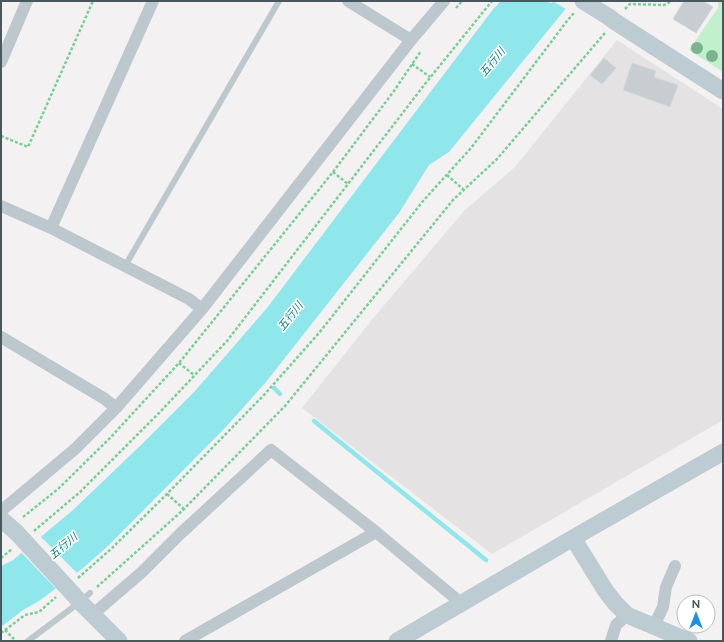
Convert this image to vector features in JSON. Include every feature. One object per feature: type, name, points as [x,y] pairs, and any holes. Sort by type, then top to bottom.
[{"type":"street","points":[[1,62],[27,1]]},
{"type":"street","points":[[51,228],[153,1]]},
{"type":"street","points":[[348,1],[411,40]]},
{"type":"street","points":[[1,511],[75,449],[116,408],[202,309],[411,40],[444,1]]},
{"type":"street","points":[[580,6],[614,21],[723,91]]},
{"type":"street","points":[[1,206],[51,228],[189,299],[202,309]]},
{"type":"street","points":[[1,337],[105,399],[116,408]]},
{"type":"street","points":[[92,615],[142,572],[180,534],[271,450],[376,532],[461,603]]},
{"type":"street","points":[[397,641],[723,452]]},
{"type":"street","points":[[1,519],[22,534],[76,592],[92,615],[119,641]]},
{"type":"street","points":[[185,641],[376,532]]},
{"type":"street","points":[[573,538],[605,590],[627,615],[689,641]]},
{"type":"street","points":[[654,626],[663,607],[666,587],[675,566]]},
{"type":"street","points":[[611,641],[616,625],[627,615]]},
{"type":"lane","points":[[125,266],[279,1]]},
{"type":"lane","points":[[28,641],[76,592]]},
{"type":"path","points":[[1,136],[28,147],[93,1]]},
{"type":"path","points":[[22,534],[80,492],[160,412],[227,340],[430,77],[492,1]]},
{"type":"path","points":[[1,633],[25,615],[39,612],[76,592],[184,509],[285,406],[453,200],[497,159],[565,81],[612,20],[630,4],[664,4],[672,1]]},
{"type":"path","points":[[76,592],[111,549],[167,494],[264,394],[319,333],[423,201],[471,148],[580,6]]},
{"type":"path","points":[[412,64],[430,77]]},
{"type":"path","points":[[333,172],[348,184]]},
{"type":"path","points":[[447,175],[464,190]]},
{"type":"path","points":[[179,363],[194,375]]},
{"type":"path","points":[[167,494],[184,509]]},
{"type":"path","points":[[1,558],[12,549]]},
{"type":"path","points":[[5,630],[16,641]]},
{"type":"shaded area","points":[[617,40],[723,109],[723,420],[492,554],[302,408],[370,322],[464,211],[515,167]]},
{"type":"green space","points":[[718,1],[723,1],[723,72],[689,50],[718,8]]},
{"type":"water","name":"五行川","points":[[501,1],[572,1],[449,152],[429,165],[399,213],[266,382],[226,427],[107,547],[82,569],[1,627],[1,566],[13,560],[73,510],[195,391],[267,308],[494,8]]},
{"type":"pier","points":[[547,1],[574,1],[568,10],[554,2],[550,3]]},
{"type":"pier","points":[[39,535],[78,574],[57,590],[20,551]]},
{"type":"building","points":[[684,1],[703,1],[713,7],[696,33],[673,19]]},
{"type":"building","points":[[604,58],[616,68],[602,84],[590,75]]},
{"type":"building","points":[[632,63],[656,71],[654,77],[678,85],[670,107],[623,90]]},
{"type":"waterway","points":[[274,388],[280,394]]},
{"type":"waterway","points":[[314,421],[486,560]]}]
